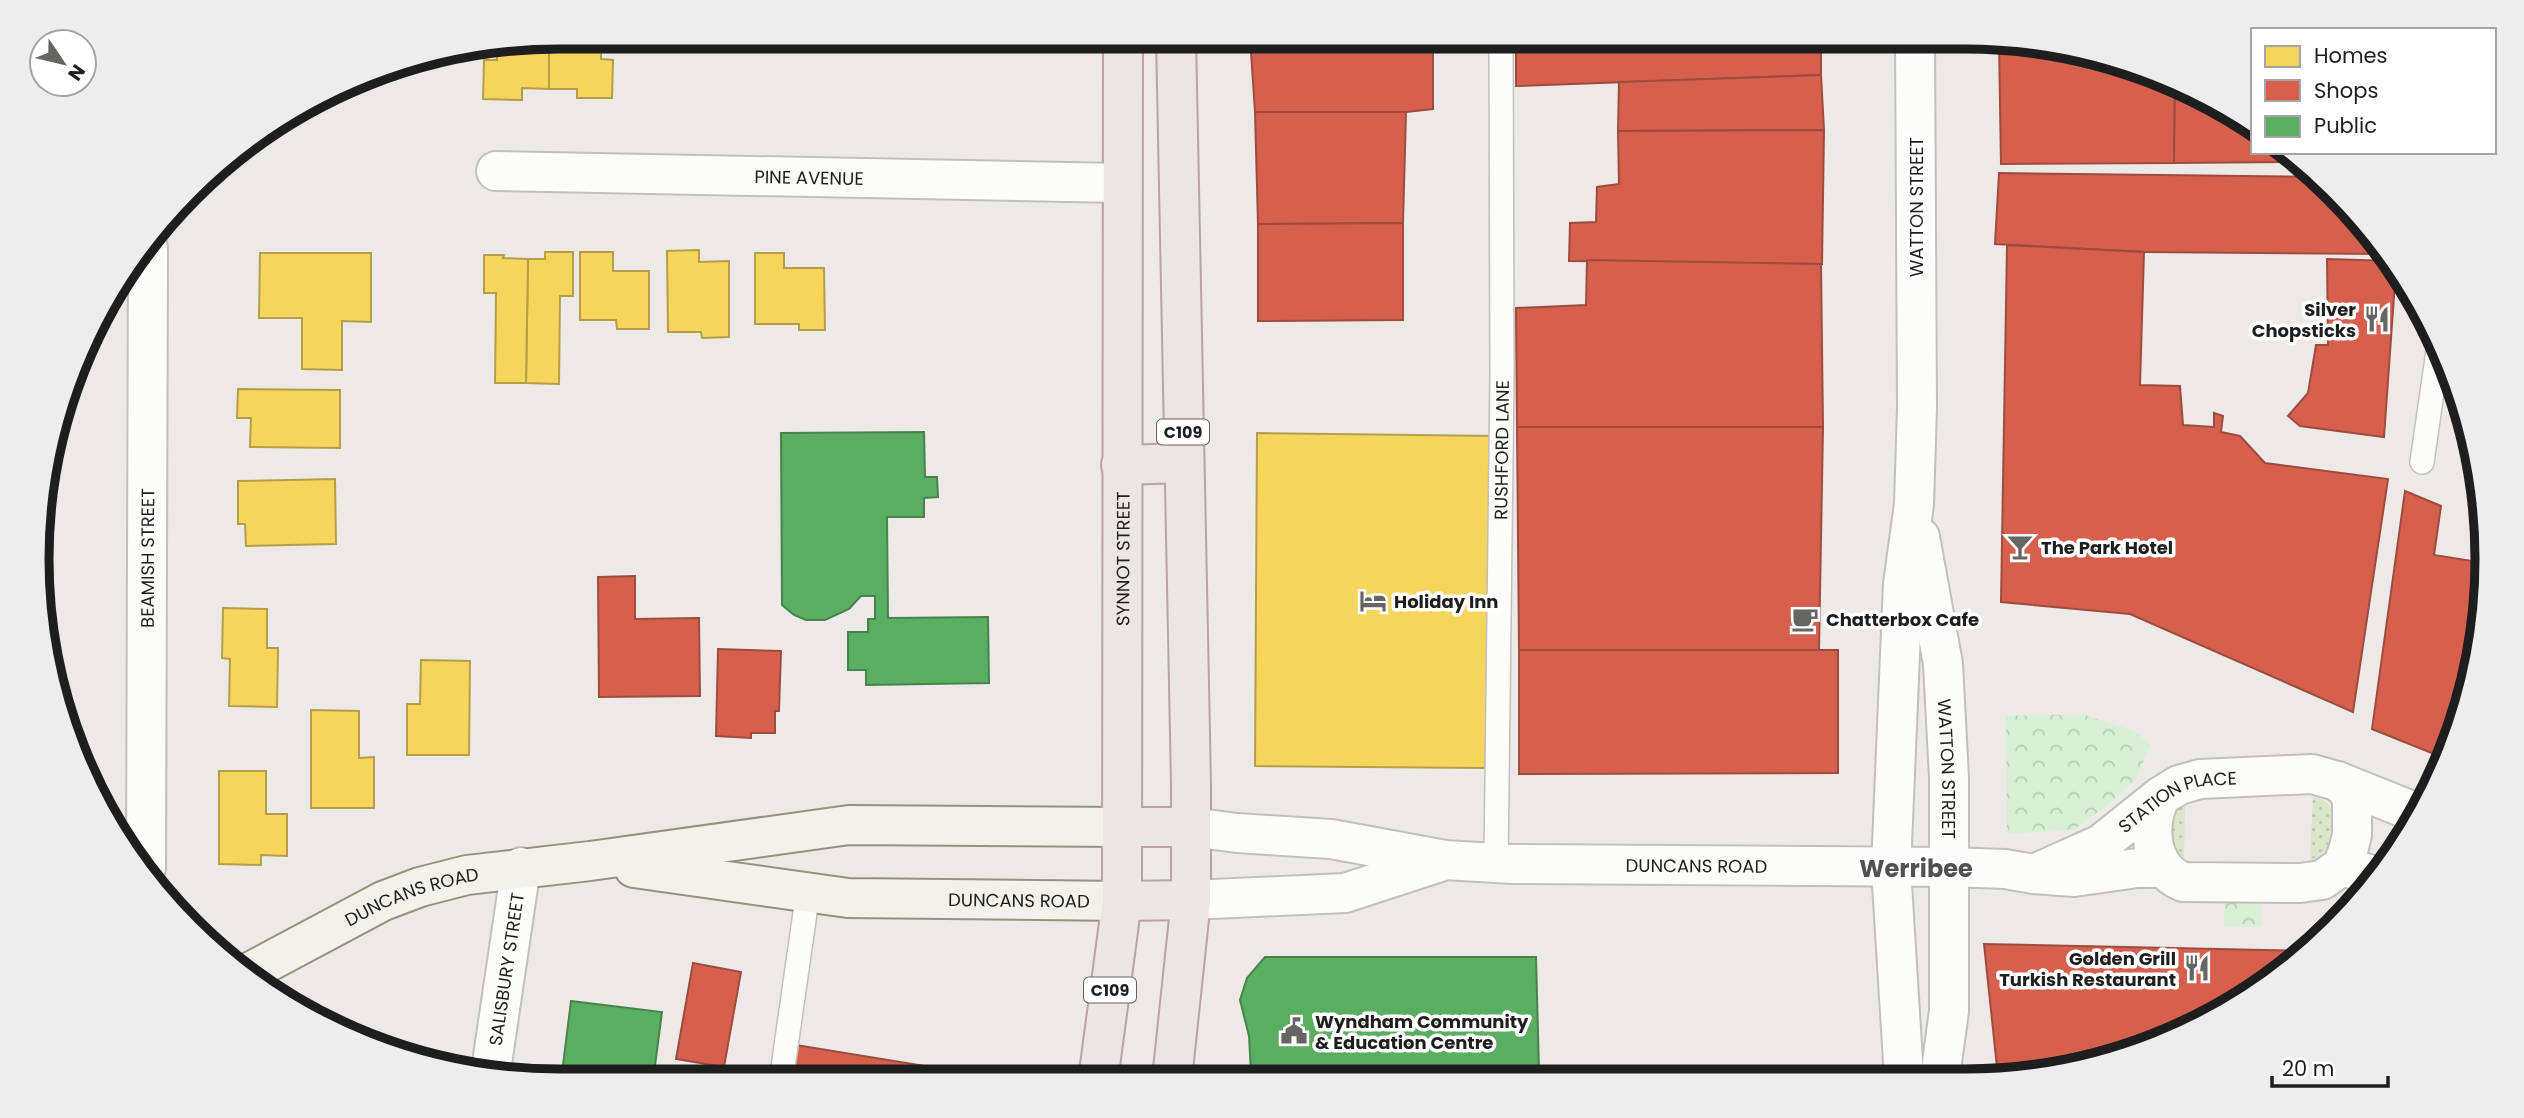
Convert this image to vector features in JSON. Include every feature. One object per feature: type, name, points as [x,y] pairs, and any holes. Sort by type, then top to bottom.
[{"type":"highway","name":"SYNNOT STREET","points":[[1099,1069],[1122,901],[1123,49]]},
{"type":"highway","name":"C109","points":[[1176,49],[1191,827],[1191,900],[1176,1069]]},
{"type":"highway","points":[[1121,183],[1150,175],[1177,160]]},
{"type":"highway","points":[[1121,465],[1184,463]]},
{"type":"highway","name":"DUNCANS ROAD","points":[[1122,827],[1191,827]]},
{"type":"highway","name":"DUNCANS ROAD","points":[[1122,901],[1191,900]]},
{"type":"main road","name":"DUNCANS ROAD","points":[[256,969],[383,901],[420,887],[467,875],[849,825],[1122,827]]},
{"type":"main road","name":"DUNCANS ROAD","points":[[590,861],[848,898],[1122,901]]},
{"type":"street","name":"WATTON STREET","points":[[1904,1069],[1891,868],[1903,584],[1914,504],[1917,408],[1915,49]]},
{"type":"street","name":"PINE AVENUE","points":[[496,171],[1121,183]]},
{"type":"street","name":"BEAMISH STREET","points":[[146,858],[148,258]]},
{"type":"street","name":"WATTON STREET","points":[[1914,504],[1943,664],[1949,778],[1949,1011],[1941,1069]]},
{"type":"street","name":"STATION PLACE","points":[[2034,874],[2102,844],[2161,796],[2179,785],[2200,779],[2312,774],[2409,810]]},
{"type":"street","points":[[2161,796],[2154,809],[2151,838],[2163,868],[2172,878],[2183,883],[2288,884],[2322,880],[2358,871],[2352,835],[2352,800],[2347,789],[2337,781]]},
{"type":"street","name":"DUNCANS ROAD","points":[[1191,827],[1331,839],[1445,860],[1496,863],[1949,867]]},
{"type":"street","name":"DUNCANS ROAD","points":[[1191,900],[1345,893],[1445,860]]},
{"type":"street","name":"SALISBURY STREET","points":[[492,1065],[521,867]]},
{"type":"street","points":[[1949,867],[2006,869],[2074,877],[2137,868],[2163,868]]},
{"type":"lane","name":"RUSHFORD LANE","points":[[1496,863],[1502,375],[1501,49]]},
{"type":"lane","points":[[2422,463],[2443,382]]},
{"type":"lane","points":[[783,1069],[808,892]]},
{"type":"green space","points":[[2082,714],[2134,731],[2150,745],[2136,779],[2105,807],[2073,830],[2007,834],[2006,716]]},
{"type":"green space","points":[[2313,797],[2324,801],[2331,808],[2335,828],[2327,848],[2310,859]]},
{"type":"green space","points":[[2185,799],[2184,858],[2177,857],[2162,824]]},
{"type":"green space","points":[[2260,900],[2261,927],[2224,927],[2225,901]]},
{"type":"building: Homes","points":[[549,49],[601,49],[601,59],[613,60],[612,98],[577,98],[577,89],[549,89]]},
{"type":"building: Homes","points":[[549,49],[549,89],[522,88],[522,100],[483,99],[484,60],[497,60],[497,53]]},
{"type":"building: Homes","points":[[699,250],[699,262],[729,261],[729,337],[702,338],[701,332],[668,332],[667,251]]},
{"type":"building: Homes","points":[[545,252],[573,252],[573,296],[560,296],[559,384],[526,383],[528,259],[545,259]]},
{"type":"building: Homes","points":[[580,252],[613,252],[613,271],[649,271],[649,329],[617,329],[616,320],[580,320]]},
{"type":"building: Homes","points":[[260,253],[371,253],[371,322],[342,321],[342,370],[302,369],[302,318],[259,318]]},
{"type":"building: Homes","points":[[755,253],[784,253],[784,268],[824,268],[825,330],[799,330],[799,324],[755,324]]},
{"type":"building: Homes","points":[[484,255],[528,259],[526,383],[495,383],[496,293],[484,293]]},
{"type":"building: Homes","points":[[238,389],[340,390],[340,448],[250,447],[251,418],[237,418]]},
{"type":"building: Homes","name":"Holiday Inn","points":[[1257,433],[1496,436],[1485,768],[1255,766]]},
{"type":"building: Homes","points":[[335,479],[336,544],[246,546],[245,524],[238,524],[238,481]]},
{"type":"building: Homes","points":[[223,608],[267,609],[267,648],[278,648],[277,707],[229,706],[230,659],[222,658]]},
{"type":"building: Homes","points":[[421,660],[470,661],[469,755],[407,755],[407,704],[420,704]]},
{"type":"building: Homes","points":[[311,710],[359,711],[359,758],[374,757],[374,808],[311,808]]},
{"type":"building: Homes","points":[[219,771],[266,771],[266,814],[287,814],[287,856],[261,855],[261,865],[219,864]]},
{"type":"building: Shops","points":[[1251,49],[1433,49],[1433,109],[1406,112],[1255,112]]},
{"type":"building: Shops","points":[[1516,49],[1821,49],[1821,75],[1516,86]]},
{"type":"building: Shops","points":[[1999,50],[2032,53],[2097,66],[2175,95],[2174,163],[2001,164]]},
{"type":"building: Shops","points":[[1821,75],[1824,130],[1618,131],[1619,82]]},
{"type":"building: Shops","points":[[2175,95],[2220,117],[2251,137],[2251,154],[2275,154],[2285,162],[2174,163]]},
{"type":"building: Shops","points":[[1255,112],[1406,112],[1403,223],[1258,224]]},
{"type":"building: Shops","points":[[1824,130],[1822,264],[1569,261],[1570,223],[1596,222],[1597,187],[1619,184],[1618,131]]},
{"type":"building: Shops","points":[[1999,173],[2302,177],[2326,198],[2373,254],[2144,252],[1995,244]]},
{"type":"building: Shops","points":[[1403,223],[1403,320],[1258,321],[1258,224]]},
{"type":"building: Shops","points":[[2007,245],[2144,252],[2140,385],[2180,386],[2183,425],[2214,427],[2214,413],[2223,416],[2221,432],[2240,436],[2265,463],[2388,479],[2353,712],[2130,614],[2001,602]]},
{"type":"building: Shops","points":[[2327,259],[2378,261],[2395,285],[2384,437],[2300,426],[2288,416],[2308,393],[2316,345],[2328,345]]},
{"type":"building: Shops","points":[[1587,260],[1821,264],[1823,427],[1517,427],[1516,308],[1586,305]]},
{"type":"building: Shops","points":[[1517,427],[1823,427],[1819,650],[1519,650]]},
{"type":"building: Shops","points":[[2405,491],[2441,506],[2434,555],[2475,561],[2471,626],[2458,691],[2436,755],[2372,729]]},
{"type":"building: Shops","points":[[635,576],[635,619],[699,618],[700,696],[599,697],[598,577]]},
{"type":"building: Shops","points":[[718,649],[781,651],[779,711],[775,711],[775,733],[751,733],[751,738],[716,736]]},
{"type":"building: Shops","points":[[1519,650],[1838,650],[1838,773],[1519,774]]},
{"type":"building: Shops","points":[[1984,944],[2291,951],[2220,1001],[2160,1030],[2097,1052],[2032,1065],[1997,1068]]},
{"type":"building: Shops","points":[[693,963],[741,972],[724,1067],[676,1059]]},
{"type":"building: Shops","points":[[796,1045],[943,1069],[793,1069]]},
{"type":"building: Public","points":[[924,432],[925,477],[937,477],[938,497],[924,498],[924,517],[887,517],[888,618],[988,617],[989,683],[866,685],[866,670],[848,670],[848,632],[868,632],[868,619],[875,619],[875,596],[861,596],[849,609],[825,620],[806,620],[794,615],[782,605],[781,433]]},
{"type":"building: Public","points":[[1265,957],[1536,957],[1539,1069],[1251,1069],[1249,1036],[1240,1000],[1247,978]]},
{"type":"building: Public","points":[[571,1001],[662,1012],[655,1069],[562,1069]]},
{"type":"place","name":"Silver Chopsticks","points":[[2377,319]]},
{"type":"place","name":"The Park Hotel","points":[[2020,547]]},
{"type":"place","name":"Holiday Inn","points":[[1373,601]]},
{"type":"place","name":"Chatterbox Cafe","points":[[1805,619]]},
{"type":"place","name":"Golden Grill Turkish Restaurant","points":[[2197,968]]},
{"type":"place","name":"Wyndham Community & Education Centre","points":[[1294,1031]]},
{"type":"district","name":"Werribee","points":[[1916,868]]}]
